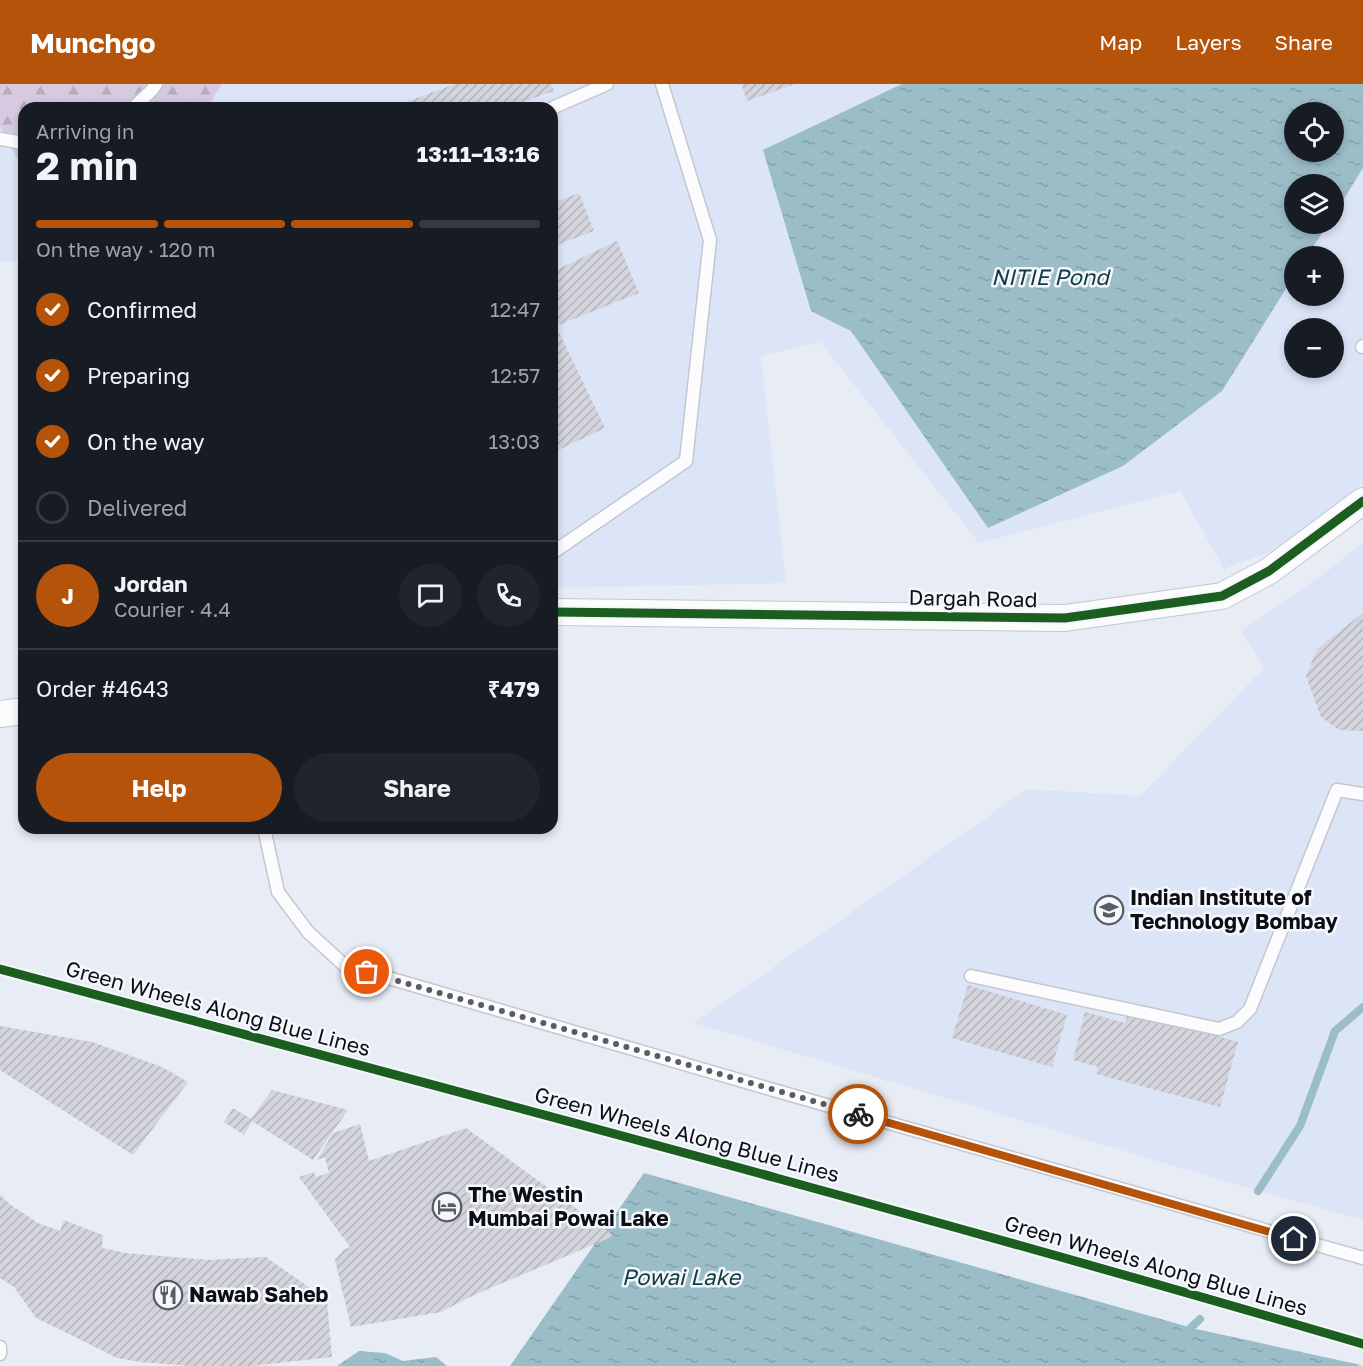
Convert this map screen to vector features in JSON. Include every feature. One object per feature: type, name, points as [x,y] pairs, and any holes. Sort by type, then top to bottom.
[{"type":"street","name":"Dargah Road","points":[[558,612],[1065,618],[1222,596],[1269,571],[1363,501]]},
{"type":"street","points":[[0,714],[18,712]]},
{"type":"lane","points":[[139,102],[156,84]]},
{"type":"lane","points":[[558,105],[607,84]]},
{"type":"lane","points":[[558,549],[686,461],[710,240],[662,84]]},
{"type":"lane","points":[[0,140],[18,142]]},
{"type":"lane","points":[[971,976],[1219,1029],[1237,1022],[1250,1009],[1336,790],[1363,794]]},
{"type":"lane","points":[[265,834],[278,892],[308,932],[344,965],[1363,1258]]},
{"type":"lane","points":[[0,1347],[0,1354]]},
{"type":"shaded area","points":[[0,84],[1363,84],[1363,485],[1274,550],[1224,569],[1180,491],[979,543],[820,342],[761,356],[786,583],[558,588],[558,102],[18,102],[18,260],[0,262]]},
{"type":"shaded area","name":"Indian Institute of Technology Bombay","points":[[1363,542],[1363,1220],[1258,1191],[694,1023],[1027,789],[1140,796],[1264,668],[1241,631],[1336,565]]},
{"type":"green space","points":[[0,84],[222,84],[211,102],[18,102],[18,160],[0,127]]},
{"type":"water","name":"NITIE Pond","points":[[902,84],[1363,84],[1363,168],[1344,199],[1344,174],[1284,174],[1284,234],[1321,234],[1314,246],[1284,246],[1284,292],[1222,391],[1123,466],[988,528],[851,331],[811,311],[763,150]]},
{"type":"water","name":"Powai Lake","points":[[644,1173],[1196,1329],[1361,1365],[510,1366]]},
{"type":"water","points":[[359,1351],[385,1353],[403,1361],[436,1357],[447,1366],[337,1366]]},
{"type":"building","points":[[455,84],[551,84],[554,91],[522,102],[406,102]]},
{"type":"building","points":[[741,84],[795,84],[747,101]]},
{"type":"building","points":[[579,193],[594,231],[558,245],[558,201]]},
{"type":"building","points":[[617,241],[639,293],[558,325],[558,269]]},
{"type":"building","points":[[558,330],[605,428],[558,450]]},
{"type":"building","points":[[1363,613],[1363,731],[1339,730],[1321,717],[1306,676],[1317,649]]},
{"type":"building","points":[[968,985],[1067,1015],[1052,1067],[952,1038]]},
{"type":"building","points":[[1085,1012],[1125,1023],[1128,1012],[1238,1042],[1220,1107],[1096,1074],[1098,1067],[1073,1060]]},
{"type":"building","points":[[0,1026],[92,1042],[162,1067],[188,1082],[133,1155],[0,1070]]},
{"type":"building","points":[[272,1090],[348,1110],[313,1160],[252,1121],[244,1135],[224,1122],[233,1108],[251,1119]]},
{"type":"building","name":"The Westin Mumbai Powai Lake","points":[[360,1124],[369,1161],[466,1128],[614,1236],[474,1295],[441,1312],[351,1327],[335,1260],[343,1250],[350,1247],[299,1177],[314,1172],[316,1177],[329,1173],[325,1157],[317,1160],[333,1133]]},
{"type":"building","points":[[0,1195],[38,1223],[60,1231],[64,1220],[103,1235],[102,1248],[126,1253],[208,1260],[266,1257],[327,1300],[332,1357],[252,1366],[190,1366],[117,1358],[36,1318],[14,1287],[0,1278]]},
{"type":"waterway","points":[[1258,1191],[1300,1126],[1335,1031],[1363,1007]]},
{"type":"waterway","points":[[1184,1334],[1200,1319]]},
{"type":"cycle path","points":[[558,612],[1065,618],[1222,596],[1269,571],[1363,501]]},
{"type":"cycle path","name":"Green Wheels Along Blue Lines","points":[[0,969],[853,1199],[1363,1344]]},
{"type":"way so far","points":[[367,972],[858,1114]]},
{"type":"place","name":"Indian Institute of Technology Bombay","points":[[1109,910]]},
{"type":"place","name":"The Westin Mumbai Powai Lake","points":[[447,1207]]},
{"type":"place","name":"Nawab Saheb","points":[[168,1295]]},
{"type":"route","points":[[858,1114],[1294,1239]]}]
